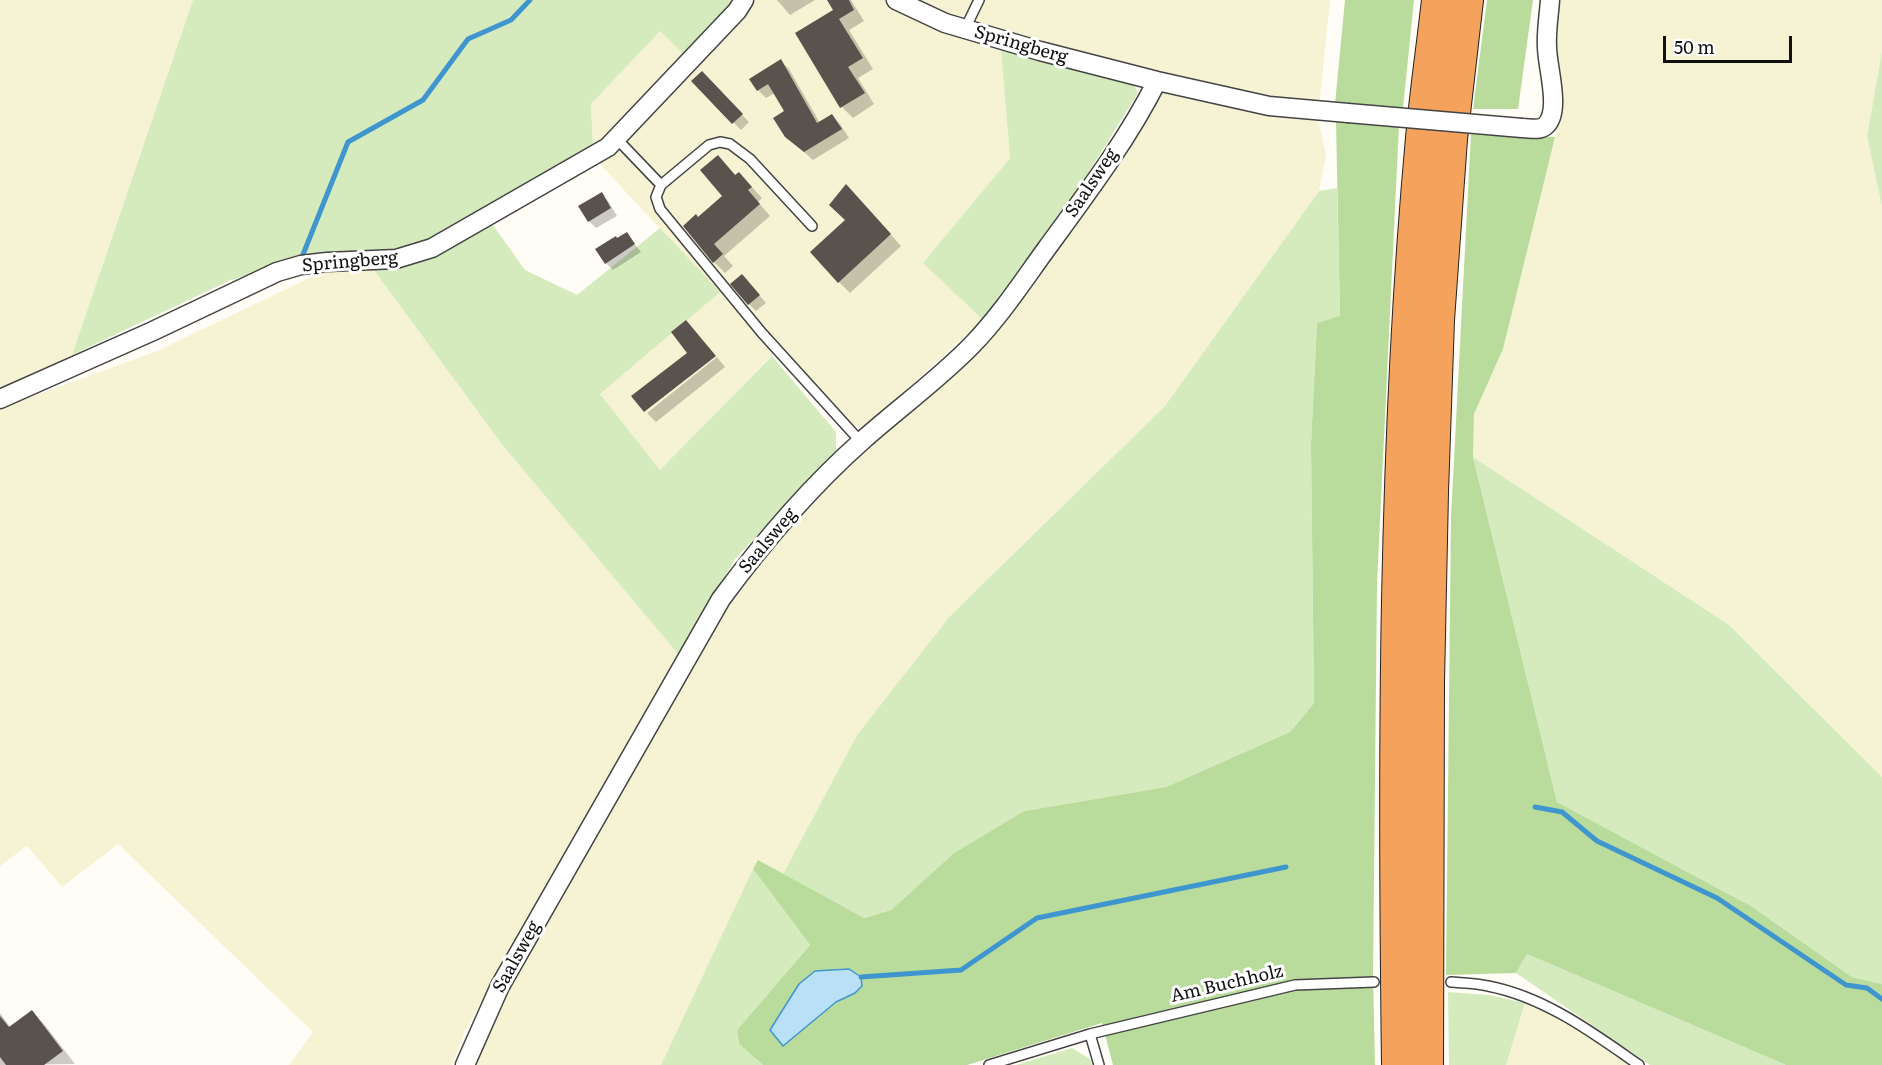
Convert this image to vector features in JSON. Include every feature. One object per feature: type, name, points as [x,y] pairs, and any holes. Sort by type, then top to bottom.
[{"type":"highway","points":[[1398,1065],[1398,678],[1402,489],[1409,318],[1422,138],[1438,0]]},
{"type":"highway","points":[[1427,1065],[1428,694],[1438,320],[1448,184],[1467,0]]},
{"type":"street","name":"Springberg","points":[[0,399],[153,332],[277,272],[301,265],[327,262],[396,259],[432,248],[594,156],[617,139],[737,11],[744,0]]},
{"type":"street","name":"Springberg","points":[[896,0],[945,23],[1040,51],[1153,80]]},
{"type":"street","points":[[1153,80],[1269,105],[1538,129],[1545,126],[1551,118],[1553,103],[1547,47],[1550,0]]},
{"type":"street","name":"Saalsweg","points":[[465,1065],[500,986],[722,599],[783,520],[861,442],[971,345],[998,315],[1079,204],[1147,101],[1153,80]]},
{"type":"lane","points":[[965,29],[979,0]]},
{"type":"lane","points":[[617,139],[660,185]]},
{"type":"lane","points":[[812,226],[750,159],[730,144],[720,142],[710,145],[660,185],[656,197],[660,209],[762,333],[861,442]]},
{"type":"lane","name":"Am Buchholz","points":[[989,1065],[1090,1034],[1295,985],[1374,982]]},
{"type":"lane","points":[[1451,982],[1489,986],[1531,1000],[1569,1017],[1639,1065]]},
{"type":"lane","points":[[1090,1034],[1099,1065]]},
{"type":"shaded area","points":[[0,0],[193,0],[72,355],[0,391]]},
{"type":"shaded area","points":[[747,0],[1330,0],[1318,118],[1326,155],[1319,191],[1165,406],[950,616],[857,735],[783,874],[758,860],[661,1065],[472,1065],[492,1019],[726,602],[825,486],[962,363],[1155,98],[1187,80],[1000,32],[1010,158],[923,263],[983,320],[864,428],[849,424],[779,348],[660,471],[600,394],[719,292],[598,162],[593,146],[591,104],[660,30],[688,59]]},
{"type":"shaded area","points":[[1558,0],[1882,0],[1882,51],[1867,136],[1882,207],[1882,777],[1729,625],[1473,457],[1474,414],[1503,349],[1561,112],[1555,41]]},
{"type":"shaded area","points":[[373,269],[504,447],[679,655],[464,1033],[452,1065],[289,1065],[313,1032],[118,844],[62,887],[27,846],[0,866],[0,408],[155,352],[326,270]]},
{"type":"shaded area","points":[[1525,1003],[1557,1015],[1630,1065],[1506,1065]]},
{"type":"green space","points":[[193,0],[741,0],[688,59],[660,31],[591,104],[593,146],[414,249],[275,267],[231,280],[72,355]]},
{"type":"green space","points":[[1345,0],[1414,0],[1403,108],[1335,104]]},
{"type":"green space","points":[[1487,0],[1533,0],[1518,109],[1473,109]]},
{"type":"green space","points":[[1001,50],[1133,83],[1138,93],[1075,194],[983,320],[923,263],[1010,158]]},
{"type":"green space","points":[[1882,51],[1882,207],[1867,136]]},
{"type":"green space","points":[[1336,121],[1399,125],[1377,583],[1373,975],[1375,1065],[1113,1065],[1102,1023],[967,1065],[763,1065],[739,1044],[737,1030],[810,945],[753,869],[758,860],[864,918],[891,910],[954,853],[1024,811],[1166,787],[1290,732],[1314,703],[1311,444],[1317,323],[1340,316]]},
{"type":"green space","points":[[1471,134],[1555,137],[1503,349],[1474,414],[1473,457],[1557,802],[1751,906],[1852,977],[1882,984],[1882,1065],[1786,1065],[1527,954],[1516,973],[1446,975],[1451,517]]},
{"type":"green space","points":[[1337,188],[1340,317],[1317,323],[1311,444],[1314,703],[1290,732],[1166,787],[1024,811],[954,853],[891,910],[863,918],[783,874],[857,735],[950,616],[1165,406],[1319,191]]},
{"type":"green space","points":[[490,221],[525,270],[577,295],[660,228],[720,292],[600,394],[660,470],[772,356],[836,432],[836,452],[735,559],[679,655],[504,447],[373,269]]},
{"type":"green space","points":[[1473,457],[1729,625],[1882,777],[1882,984],[1852,977],[1751,906],[1557,802]]},
{"type":"green space","points":[[753,869],[810,945],[737,1030],[739,1044],[763,1065],[661,1065]]},
{"type":"green space","points":[[1527,954],[1786,1065],[1650,1065],[1516,973]]},
{"type":"green space","points":[[1448,992],[1489,995],[1525,1003],[1506,1065],[1449,1065]]},
{"type":"green space","points":[[1072,1048],[1090,1059],[1092,1065],[1016,1065]]},
{"type":"water","points":[[849,969],[861,977],[862,986],[855,993],[836,1002],[783,1046],[770,1030],[799,984],[815,971]]},
{"type":"building","points":[[827,0],[849,0],[854,10],[839,19],[863,58],[848,67],[865,93],[840,108],[795,33],[833,10]]},
{"type":"building","points":[[781,59],[817,123],[832,114],[842,129],[804,152],[785,137],[773,118],[784,111],[768,84],[757,91],[749,79]]},
{"type":"building","points":[[702,71],[743,114],[732,124],[691,81]]},
{"type":"building","points":[[718,155],[735,175],[739,172],[752,187],[748,190],[760,204],[714,244],[723,254],[713,263],[683,226],[696,214],[698,217],[722,196],[700,170]]},
{"type":"building","points":[[846,184],[891,234],[838,283],[810,252],[845,220],[829,205]]},
{"type":"building","points":[[602,192],[611,208],[588,222],[578,206]]},
{"type":"building","points":[[627,232],[635,244],[605,264],[595,249]]},
{"type":"building","points":[[742,274],[760,295],[748,305],[730,284]]},
{"type":"building","points":[[686,320],[716,356],[644,412],[631,396],[687,353],[671,332]]},
{"type":"building","points":[[32,1010],[63,1051],[44,1065],[6,1065],[0,1057],[0,1016],[9,1027]]},
{"type":"waterway","points":[[302,257],[348,142],[423,100],[468,39],[511,20],[530,0]]},
{"type":"waterway","points":[[1535,807],[1562,812],[1597,841],[1717,898],[1846,985],[1867,988],[1882,999]]},
{"type":"waterway","points":[[861,977],[961,970],[1037,918],[1286,867]]}]
